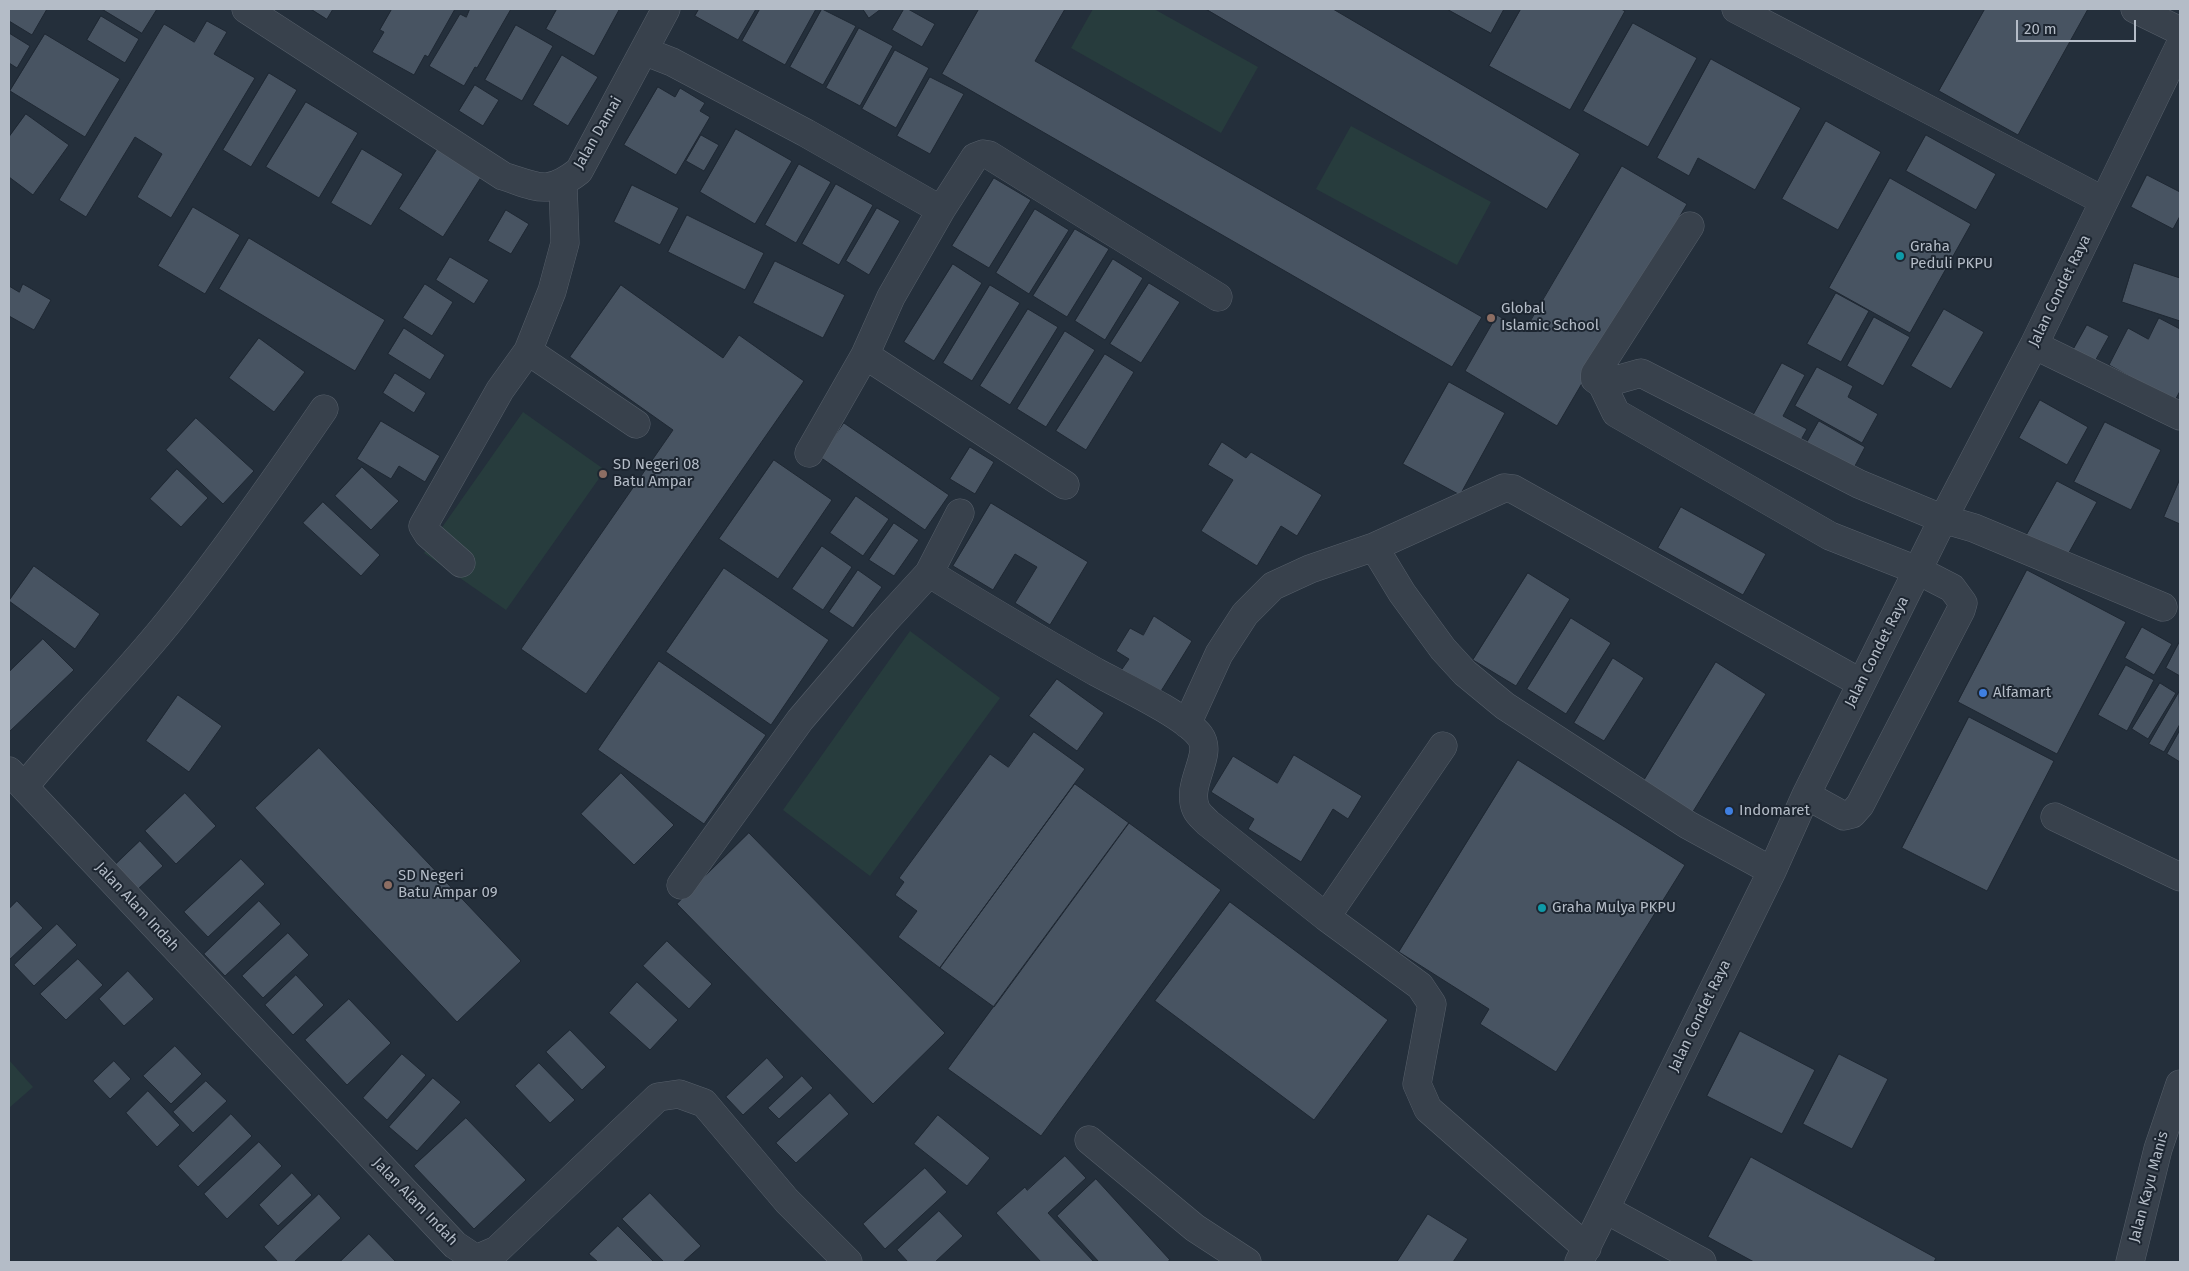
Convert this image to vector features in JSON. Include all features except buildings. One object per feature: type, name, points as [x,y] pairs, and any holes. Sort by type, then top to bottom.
[{"type":"street","name":"Jalan Damai","points":[[258,12],[503,176],[543,189],[563,184],[579,171],[666,9]]},
{"type":"street","points":[[1736,9],[2104,201]]},
{"type":"street","points":[[2134,9],[2180,31]]},
{"type":"street","name":"Jalan Condet Raya","points":[[1583,1255],[1772,871],[1806,795],[1861,683],[1919,571],[1943,519],[2034,345],[2180,45]]},
{"type":"street","points":[[644,51],[672,62],[806,133],[941,210]]},
{"type":"street","points":[[809,453],[865,355],[891,297],[941,210],[975,157],[982,154],[989,155],[1218,297]]},
{"type":"street","points":[[461,563],[428,534],[424,526],[500,390],[528,351],[552,291],[565,243],[563,184]]},
{"type":"street","points":[[1690,226],[1595,374],[1594,379],[1602,384],[1616,413],[1830,536],[1919,571],[1952,588],[1963,603],[1860,805],[1852,814],[1844,816],[1806,795]]},
{"type":"street","points":[[2034,345],[2180,416]]},
{"type":"street","points":[[528,351],[636,424]]},
{"type":"street","points":[[865,355],[1066,485]]},
{"type":"street","points":[[1602,384],[1641,373],[1859,484],[1943,519],[1974,528],[2163,607]]},
{"type":"street","points":[[16,779],[52,752],[174,615],[258,504],[324,409]]},
{"type":"street","points":[[1188,724],[1219,654],[1245,614],[1273,586],[1310,569],[1374,547],[1504,488],[1513,489],[1861,683]]},
{"type":"street","points":[[681,885],[800,720],[882,623],[929,573],[960,513]]},
{"type":"street","points":[[1374,547],[1407,601],[1443,649],[1465,673],[1505,706],[1688,825],[1772,871]]},
{"type":"street","points":[[929,573],[1020,630],[1188,724],[1200,736],[1204,747],[1192,796],[1196,810],[1208,823],[1326,917],[1420,986],[1432,1004],[1417,1084],[1428,1109],[1583,1255]]},
{"type":"street","points":[[1326,917],[1443,746]]},
{"type":"street","name":"Jalan Alam Indah","points":[[16,779],[455,1245],[474,1260],[497,1250],[658,1097],[679,1094],[704,1103],[787,1201],[848,1262]]},
{"type":"street","points":[[2055,817],[2180,877]]},
{"type":"street","name":"Jalan Kayu Manis","points":[[2130,1262],[2158,1149],[2180,1084]]},
{"type":"street","points":[[1089,1140],[1195,1228],[1247,1262]]},
{"type":"street","points":[[1605,1209],[1702,1262]]},
{"type":"green space","points":[[1093,9],[1154,9],[1258,67],[1221,133],[1071,48]]},
{"type":"green space","points":[[1351,126],[1491,202],[1457,265],[1316,189]]},
{"type":"green space","points":[[523,412],[605,470],[506,610],[424,553]]},
{"type":"green space","points":[[910,631],[1000,698],[870,876],[783,810]]},
{"type":"green space","points":[[9,1060],[33,1087],[9,1108]]},
{"type":"place","name":"Graha Peduli PKPU","points":[[1900,256]]},
{"type":"place","name":"Global Islamic School","points":[[1491,318]]},
{"type":"place","name":"SD Negeri 08 Batu Ampar","points":[[603,474]]},
{"type":"place","name":"Alfamart","points":[[1983,693]]},
{"type":"place","name":"Indomaret","points":[[1729,811]]},
{"type":"place","name":"SD Negeri Batu Ampar 09","points":[[388,885]]},
{"type":"place","name":"Graha Mulya PKPU","points":[[1542,908]]}]
